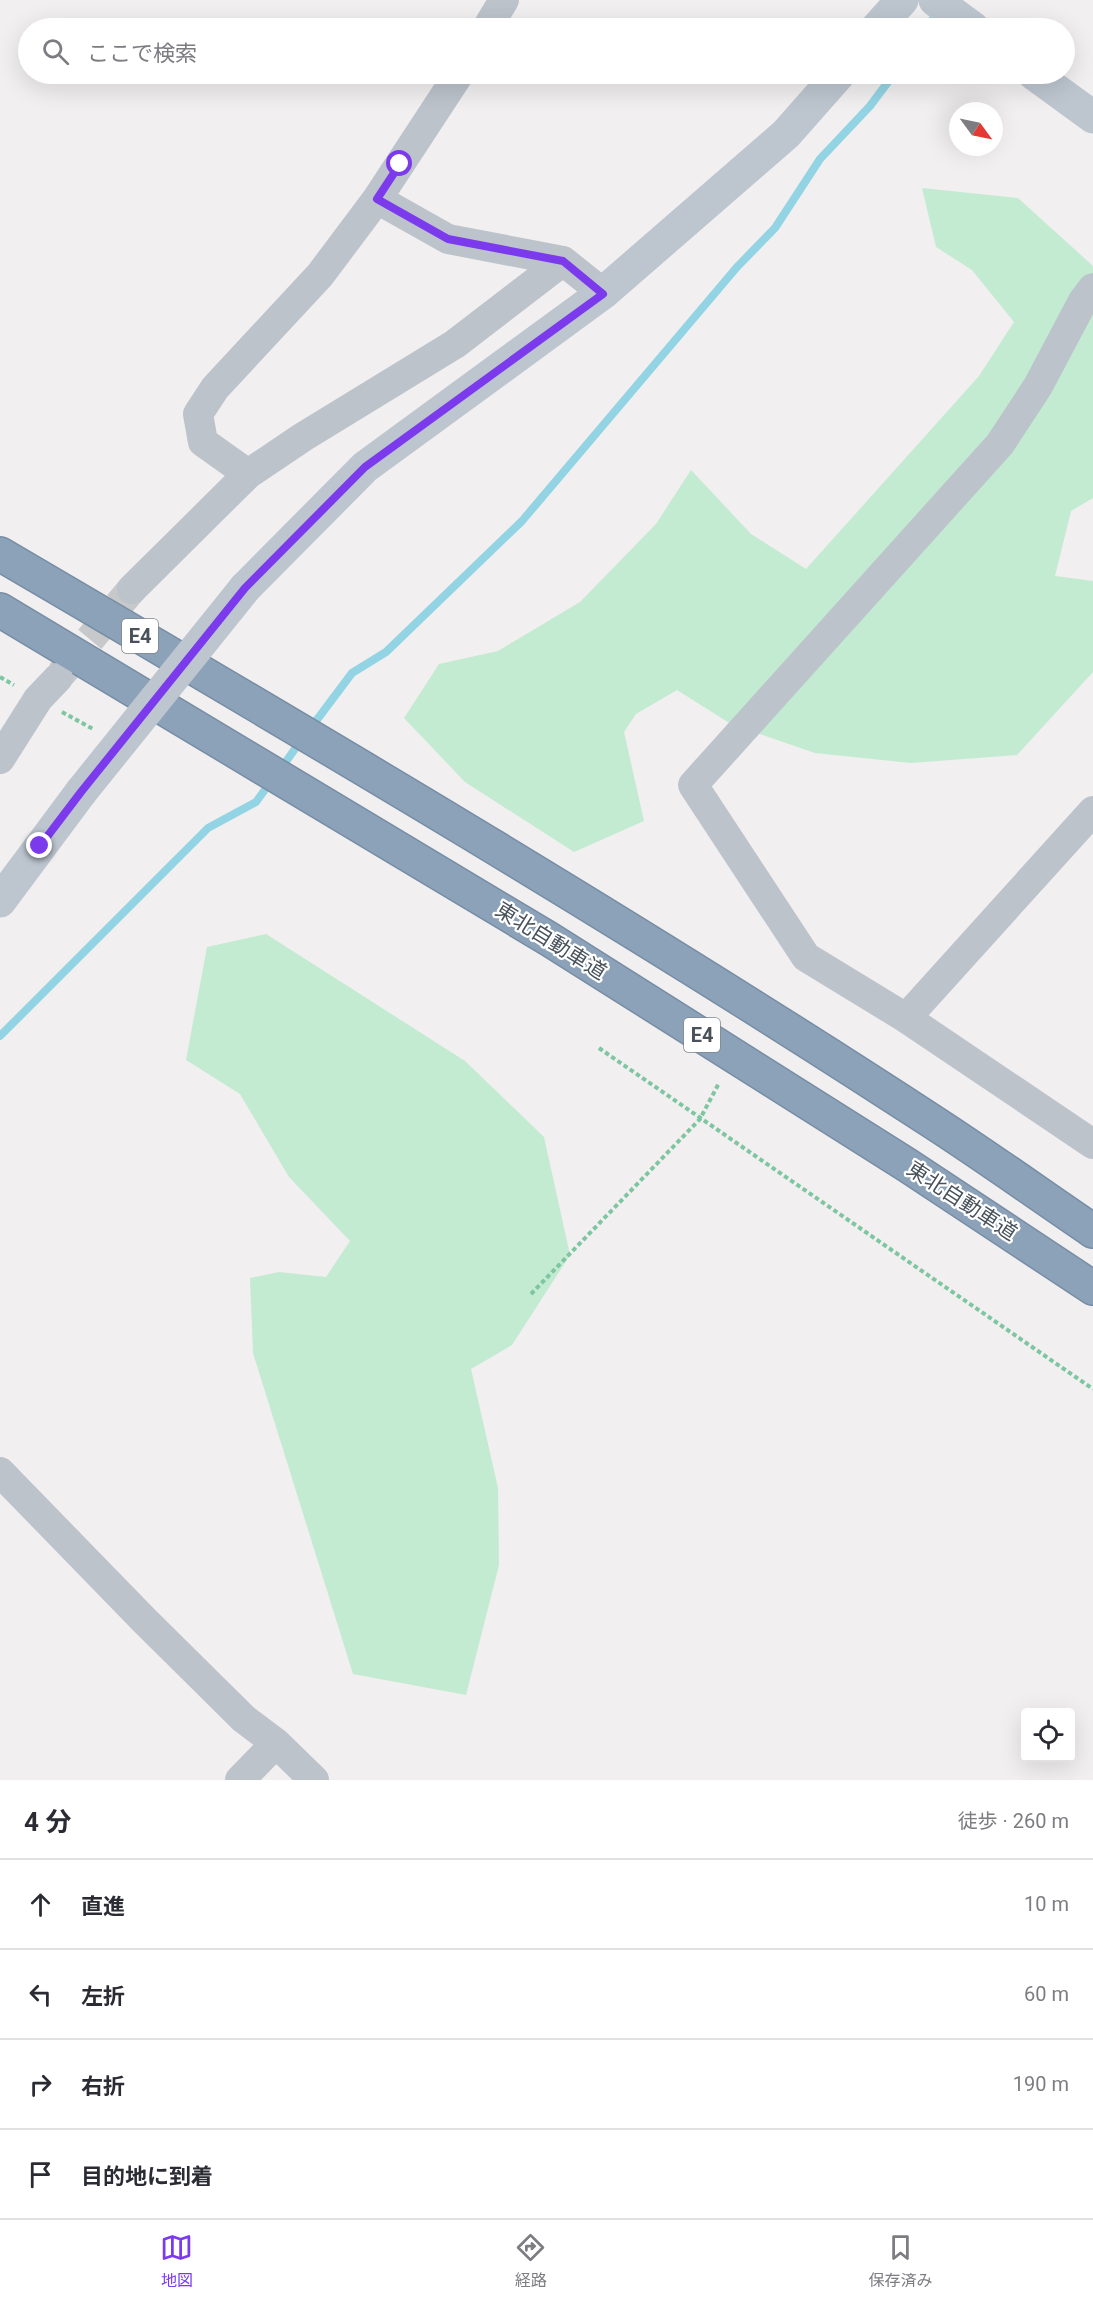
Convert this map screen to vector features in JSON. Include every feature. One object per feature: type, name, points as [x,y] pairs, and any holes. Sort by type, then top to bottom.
[{"type":"highway","name":"E4","points":[[0,554],[281,719],[596,909],[933,1122],[1093,1231]]},
{"type":"highway","name":"東北自動車道","points":[[0,610],[305,791],[579,958],[907,1165],[1093,1288]]},
{"type":"street","points":[[493,18],[504,0]]},
{"type":"street","points":[[886,18],[902,0]]},
{"type":"street","points":[[934,0],[959,18]]},
{"type":"street","points":[[248,474],[203,442],[198,414],[215,388],[320,274],[377,199],[452,84]]},
{"type":"street","points":[[0,901],[81,792],[245,588],[365,467],[603,294],[786,134],[829,84]]},
{"type":"street","points":[[1048,84],[1093,117]]},
{"type":"street","points":[[377,199],[448,239],[563,261],[603,294]]},
{"type":"street","points":[[132,589],[248,474],[455,344],[563,261]]},
{"type":"street","points":[[1093,288],[1083,301],[1038,386],[1000,444],[693,785],[806,957],[906,1018],[1093,1144]]},
{"type":"street","points":[[0,759],[38,699],[58,678]]},
{"type":"street","points":[[906,1018],[1093,811]]},
{"type":"street","points":[[0,1472],[244,1719],[276,1743],[314,1780]]},
{"type":"street","points":[[240,1780],[276,1743]]},
{"type":"path","points":[[599,1048],[1093,1389]]},
{"type":"path","points":[[531,1294],[700,1119],[720,1080]]},
{"type":"green space","points":[[922,188],[1018,198],[1093,266],[1093,498],[1071,511],[1055,576],[1093,581],[1093,672],[1017,755],[911,763],[815,753],[731,724],[677,690],[636,714],[624,732],[644,821],[574,852],[465,782],[404,718],[439,664],[498,651],[580,602],[656,524],[691,470],[751,534],[806,569],[979,376],[1014,322],[972,270],[936,247]]},
{"type":"green space","points":[[266,934],[465,1061],[544,1137],[570,1255],[512,1345],[471,1369],[498,1488],[499,1565],[466,1695],[353,1674],[253,1353],[250,1278],[279,1272],[326,1277],[350,1241],[289,1177],[240,1094],[186,1060],[207,947]]},
{"type":"waterway","points":[[934,18],[938,12]]},
{"type":"waterway","points":[[310,729],[352,673],[386,652],[522,521],[737,267],[775,228],[820,159],[870,106],[886,84]]},
{"type":"waterway","points":[[280,770],[302,739]]},
{"type":"waterway","points":[[0,1036],[208,828],[256,802],[272,780]]},
{"type":"tunnel","points":[[61,674],[132,589]]},
{"type":"route","points":[[40,846],[245,588],[365,467],[603,294],[563,261],[448,239],[377,199],[400,164]]}]
